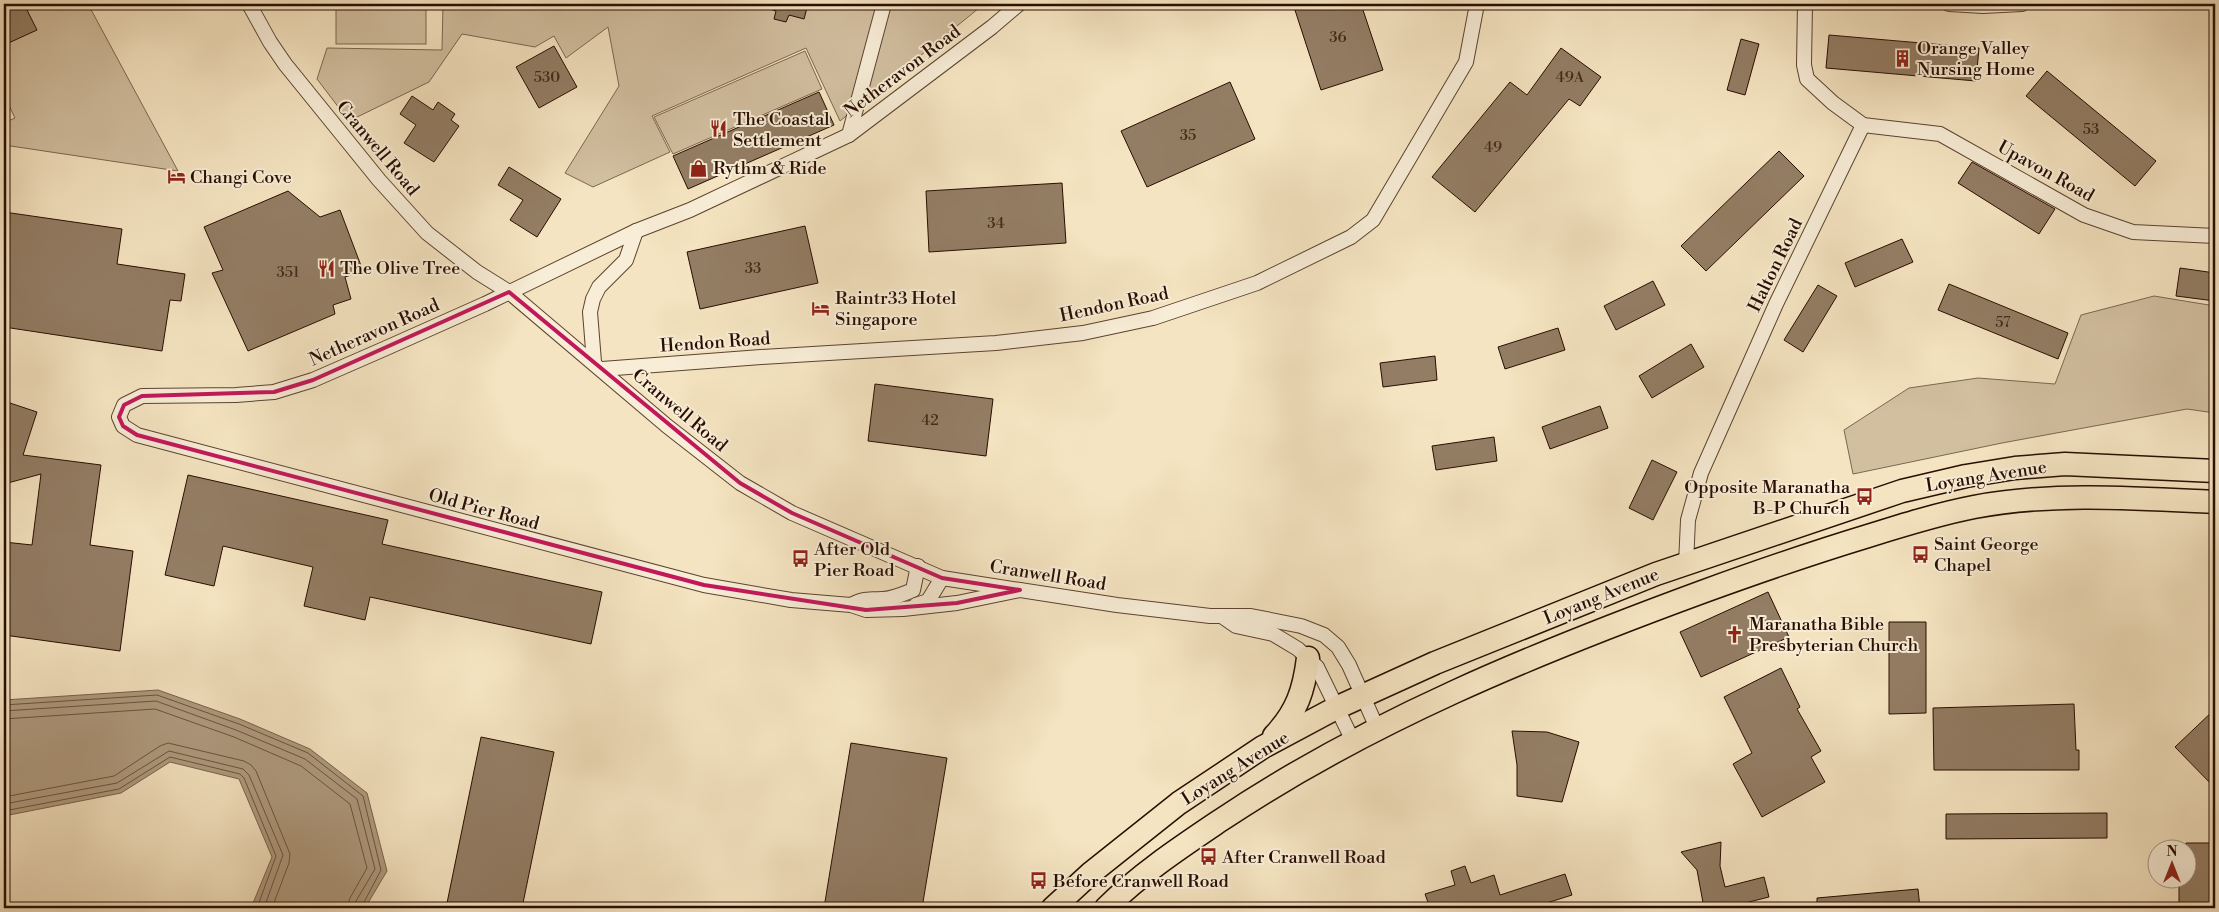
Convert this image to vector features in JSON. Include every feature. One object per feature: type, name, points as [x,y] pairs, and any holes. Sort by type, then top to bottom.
[{"type":"main road","name":"Loyang Avenue","points":[[1054,908],[1091,873],[1179,803],[1262,747],[1336,708],[1434,663],[1686,564],[1902,491],[1966,476],[2040,466],[2100,466],[2215,471]]},
{"type":"main road","points":[[2100,466],[2106,472],[2107,479],[2106,488],[2100,497]]},
{"type":"main road","name":"Loyang Avenue","points":[[1106,908],[1126,889],[1201,833],[1304,767],[1377,728],[1579,639],[1790,560],[1928,517],[1974,507],[2024,500],[2100,497],[2215,502]]},
{"type":"main road","points":[[1262,747],[1288,721],[1298,703],[1306,676],[1308,658]]},
{"type":"street","name":"Cranwell Road","points":[[249,4],[270,42],[285,64],[397,200],[427,233],[477,272],[509,292],[667,426],[740,483],[792,513],[942,578],[1223,617],[1240,615],[1261,617],[1301,626],[1324,635],[1338,647],[1349,665],[1377,728]]},
{"type":"street","points":[[849,135],[884,4]]},
{"type":"street","name":"Netheravon Road","points":[[119,417],[124,405],[142,396],[236,395],[274,392],[313,380],[384,350],[636,231],[690,210],[849,135],[992,27],[1019,4]]},
{"type":"street","name":"Hendon Road","points":[[598,366],[996,343],[1083,333],[1153,318],[1257,282],[1351,237],[1373,220],[1466,62],[1477,4]]},
{"type":"street","points":[[1805,4],[1804,65],[1807,80],[1833,103],[1863,125]]},
{"type":"street","points":[[1949,4],[1983,6],[2022,4]]},
{"type":"street","name":"Upavon Road","points":[[1863,125],[1940,134],[2084,215],[2132,232],[2215,236]]},
{"type":"street","name":"Halton Road","points":[[1686,564],[1688,520],[1701,473],[1776,304],[1863,125]]},
{"type":"street","points":[[598,366],[590,312],[593,299],[599,287],[626,260],[636,231]]},
{"type":"street","name":"Old Pier Road","points":[[119,417],[123,426],[137,435],[704,585],[746,593],[851,605],[866,610],[903,609],[957,603],[1020,590]]},
{"type":"street","name":"Old Pier Road","points":[[851,605],[863,599],[882,599],[899,596],[913,590],[918,566]]},
{"type":"street","name":"Old Pier Road","points":[[903,609],[928,601],[942,578]]},
{"type":"street","name":"Cranwell Road","points":[[1223,617],[1236,626],[1273,634],[1298,649],[1308,658],[1317,667],[1353,741]]},
{"type":"highlighted area","points":[[509,292],[740,483],[792,513],[942,578],[1020,590],[957,603],[866,610],[704,585],[137,435],[123,426],[119,417],[124,405],[142,396],[274,392],[313,380]]},
{"type":"shaded area","points":[[24,4],[88,4],[178,171],[4,145],[4,123],[15,118],[4,95],[4,45],[36,30]]},
{"type":"shaded area","points":[[336,4],[426,4],[426,44],[336,44]]},
{"type":"shaded area","points":[[443,4],[984,4],[840,121],[806,48],[652,116],[670,152],[593,187],[565,173],[619,86],[608,27],[566,58],[554,36],[535,47],[462,34],[429,82],[349,121],[317,79],[327,48],[442,50]]},
{"type":"shaded area","points":[[805,51],[822,89],[673,154],[654,117]]},
{"type":"shaded area","points":[[2154,296],[2215,306],[2215,413],[2187,409],[2002,443],[1853,474],[1844,430],[1909,388],[1978,378],[2055,384],[2081,315]]},
{"type":"water","points":[[158,690],[240,719],[310,749],[367,793],[387,871],[365,908],[251,908],[272,857],[239,779],[170,762],[121,793],[4,816],[4,700]]},
{"type":"building","points":[[4,4],[24,4],[37,30],[4,45]]},
{"type":"building","points":[[765,4],[808,4],[804,19],[789,15],[786,22],[774,19],[776,11],[764,7]]},
{"type":"building","points":[[1293,4],[1361,4],[1383,70],[1321,90]]},
{"type":"building","name":"Orange Valley Nursing Home","points":[[1829,35],[1979,48],[1976,81],[1826,68]]},
{"type":"building","points":[[1741,39],[1759,44],[1745,95],[1727,90]]},
{"type":"building","points":[[554,46],[577,87],[539,108],[516,67]]},
{"type":"building","points":[[1561,48],[1601,77],[1580,106],[1569,99],[1475,212],[1432,177],[1510,82],[1527,95]]},
{"type":"building","points":[[2047,71],[2156,161],[2135,186],[2026,96]]},
{"type":"building","points":[[1230,82],[1255,139],[1147,187],[1121,131]]},
{"type":"building","points":[[819,92],[834,125],[688,189],[673,156]]},
{"type":"building","points":[[412,96],[433,110],[438,102],[455,114],[451,120],[459,126],[434,162],[404,143],[416,125],[400,114]]},
{"type":"building","points":[[1779,151],[1804,176],[1706,271],[1681,246]]},
{"type":"building","points":[[1972,162],[2055,209],[2039,234],[1958,183]]},
{"type":"building","points":[[509,167],[561,199],[537,237],[510,220],[523,200],[498,185]]},
{"type":"building","points":[[1062,183],[1066,243],[929,252],[926,191]]},
{"type":"building","points":[[288,191],[320,217],[340,210],[363,271],[345,277],[351,299],[333,305],[335,314],[248,351],[212,273],[223,270],[204,227]]},
{"type":"building","points":[[4,212],[122,229],[117,264],[185,274],[181,301],[170,300],[162,351],[4,327]]},
{"type":"building","points":[[805,226],[818,283],[700,309],[687,252]]},
{"type":"building","points":[[1902,239],[1913,262],[1855,287],[1845,263]]},
{"type":"building","points":[[2180,268],[2215,273],[2215,301],[2176,296]]},
{"type":"building","points":[[1653,281],[1665,305],[1616,330],[1604,306]]},
{"type":"building","points":[[1949,284],[2068,333],[2058,359],[1938,310]]},
{"type":"building","points":[[1818,285],[1837,296],[1803,352],[1784,340]]},
{"type":"building","points":[[1558,328],[1565,350],[1505,369],[1498,347]]},
{"type":"building","points":[[1691,344],[1704,367],[1652,398],[1639,376]]},
{"type":"building","points":[[1435,356],[1437,380],[1383,387],[1380,363]]},
{"type":"building","points":[[875,384],[993,399],[986,456],[868,441]]},
{"type":"building","points":[[4,401],[37,412],[23,455],[101,465],[90,545],[133,551],[120,651],[4,635],[4,542],[32,545],[41,474],[4,484]]},
{"type":"building","points":[[1600,406],[1608,428],[1550,449],[1542,427]]},
{"type":"building","points":[[1494,437],[1497,461],[1436,470],[1432,446]]},
{"type":"building","points":[[1652,460],[1677,472],[1653,520],[1629,508]]},
{"type":"building","points":[[188,475],[388,520],[382,544],[602,592],[591,644],[370,597],[365,620],[304,606],[313,567],[223,546],[214,586],[165,575]]},
{"type":"building","name":"Maranatha Bible Presbyterian Church","points":[[1768,592],[1789,637],[1701,677],[1680,632]]},
{"type":"building","points":[[1889,622],[1926,622],[1926,713],[1889,714]]},
{"type":"building","points":[[1781,668],[1800,707],[1797,709],[1821,751],[1811,757],[1825,782],[1762,817],[1733,764],[1752,753],[1724,697]]},
{"type":"building","points":[[2074,704],[2076,750],[2079,750],[2079,770],[1934,770],[1933,708]]},
{"type":"building","points":[[2215,709],[2215,788],[2175,747]]},
{"type":"building","points":[[1512,731],[1547,732],[1579,742],[1562,802],[1517,796],[1517,765]]},
{"type":"building","points":[[481,737],[554,752],[522,908],[446,908]]},
{"type":"building","points":[[851,743],[947,758],[922,908],[824,908]]},
{"type":"building","points":[[2107,813],[2107,838],[1946,839],[1946,814]]},
{"type":"building","points":[[1721,842],[1720,866],[1725,887],[1764,877],[1769,897],[1725,908],[1704,908],[1697,870],[1681,852]]},
{"type":"building","points":[[2196,843],[2215,843],[2215,908],[2179,908],[2179,890],[2196,890]]},
{"type":"building","points":[[1465,866],[1471,883],[1494,875],[1500,895],[1565,874],[1572,895],[1531,908],[1430,908],[1425,894],[1455,885],[1451,871]]},
{"type":"building","points":[[1918,889],[1920,908],[1817,908],[1817,898]]},
{"type":"place","name":"Orange Valley Nursing Home","points":[[1903,58]]},
{"type":"place","name":"The Coastal Settlement","points":[[719,129]]},
{"type":"place","name":"Rythm & Ride","points":[[699,168]]},
{"type":"place","name":"Changi Cove","points":[[176,177]]},
{"type":"place","name":"The Olive Tree","points":[[326,268]]},
{"type":"place","name":"Raintr33 Hotel Singapore","points":[[821,308]]},
{"type":"place","name":"Opposite Maranatha B-P Church","points":[[1864,497]]},
{"type":"place","name":"Saint George Chapel","points":[[1920,554]]},
{"type":"place","name":"After Old Pier Road","points":[[800,559]]},
{"type":"place","name":"Maranatha Bible Presbyterian Church","points":[[1735,634]]},
{"type":"place","name":"After Cranwell Road","points":[[1208,857]]},
{"type":"place","name":"Before Cranwell Road","points":[[1039,881]]}]
